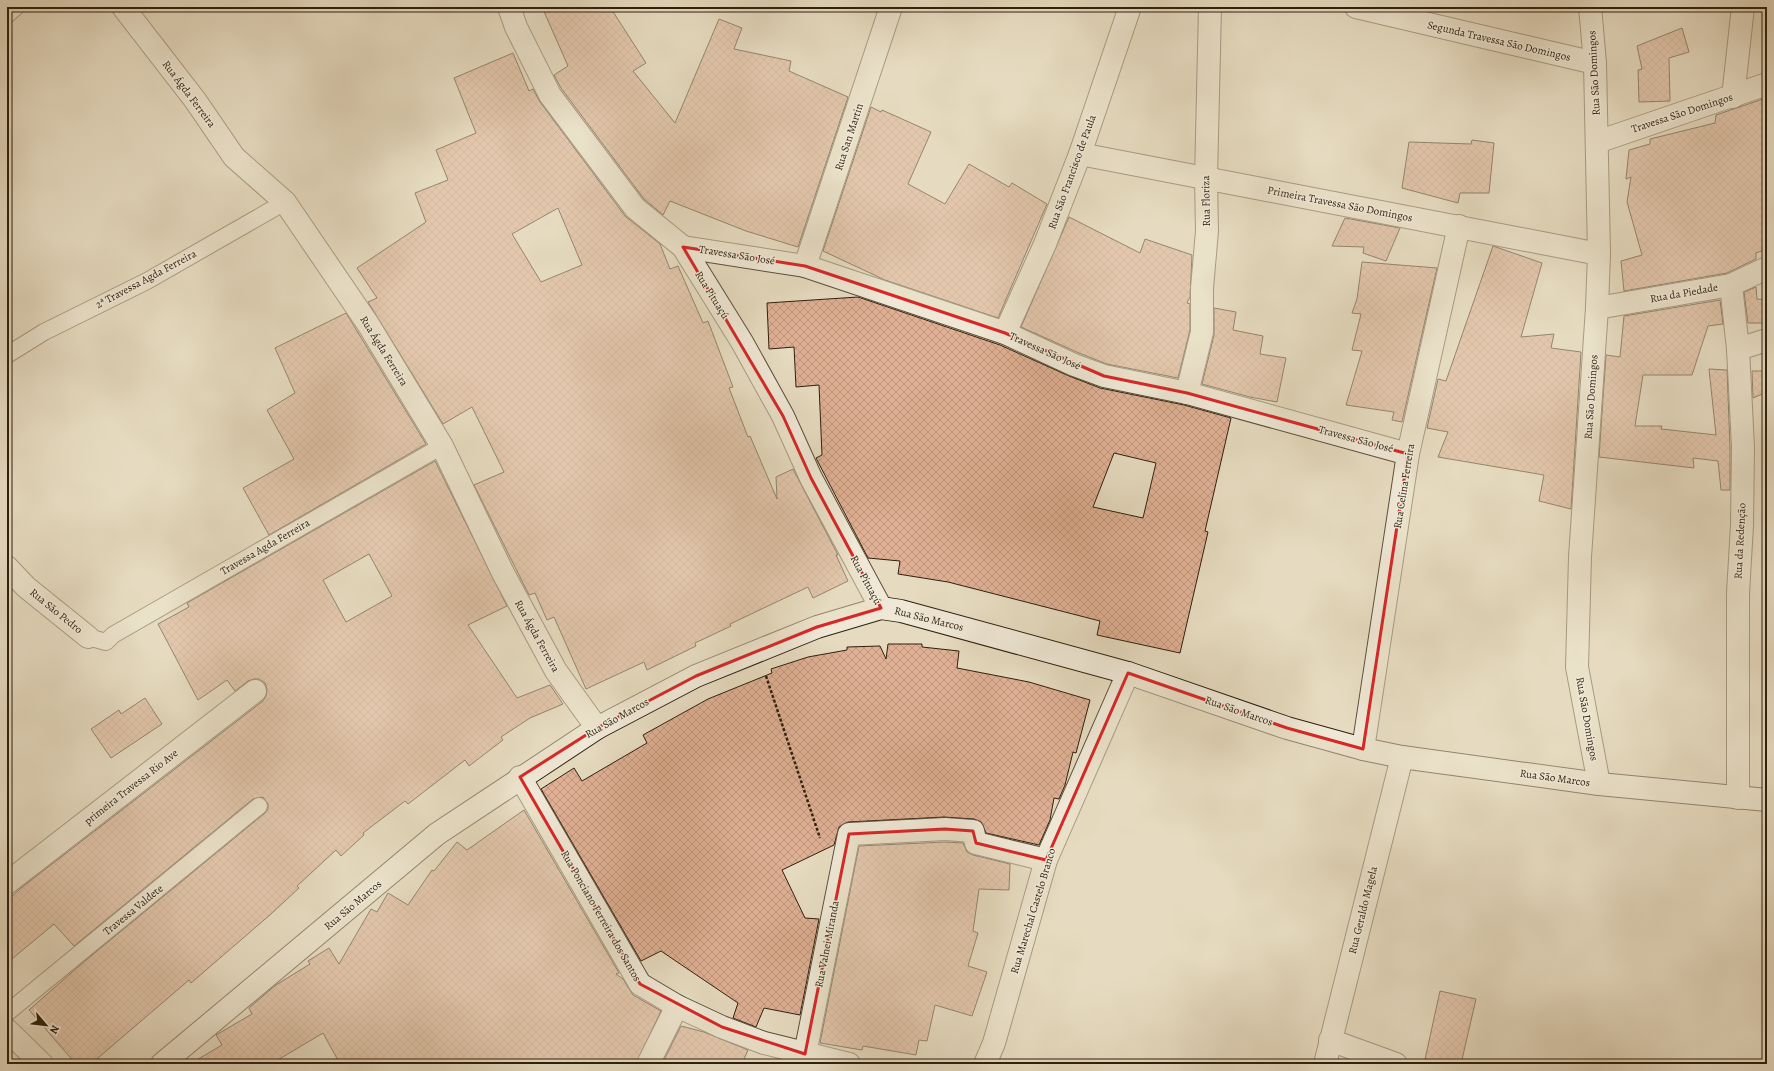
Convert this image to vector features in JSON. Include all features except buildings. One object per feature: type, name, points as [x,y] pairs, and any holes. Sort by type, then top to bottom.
[{"type":"street","name":"Rua Ágda Ferreira","points":[[123,7],[195,100],[234,157],[285,202],[368,324],[442,446],[503,573],[556,671],[597,728]]},
{"type":"street","name":"Rua Pituaçú","points":[[509,7],[516,27],[550,95],[635,208],[683,246],[742,342],[783,416],[811,478],[881,608]]},
{"type":"street","name":"Rua San Martin","points":[[805,266],[891,7]]},
{"type":"street","name":"Rua Floriza","points":[[1187,393],[1202,332],[1202,288],[1207,231],[1206,178],[1210,7]]},
{"type":"street","name":"Segunda Travessa São Domingos","points":[[1356,7],[1406,13],[1595,63]]},
{"type":"street","name":"Rua São Domingos","points":[[1590,7],[1595,63],[1599,254],[1597,308],[1580,557],[1577,666],[1599,784]]},
{"type":"street","points":[[1733,97],[1743,7]]},
{"type":"street","name":"Rua São Francisco de Paula","points":[[1005,333],[1045,244],[1080,154],[1127,8]]},
{"type":"street","name":"Travessa São Domingos","points":[[1597,142],[1733,97],[1767,84]]},
{"type":"street","name":"Primeira Travessa São Domingos","points":[[1080,154],[1599,254]]},
{"type":"street","name":"Rua Celina Ferreira","points":[[1363,749],[1408,454],[1459,226]]},
{"type":"street","name":"Travessa São José","points":[[683,246],[805,266],[1005,333],[1074,365],[1104,376],[1187,393],[1408,454]]},
{"type":"street","name":"Rua da Piedade","points":[[1597,308],[1731,285],[1767,268]]},
{"type":"street","name":"Rua da Redenção","points":[[1731,285],[1738,349],[1743,455],[1742,525],[1738,592],[1738,798]]},
{"type":"street","points":[[1738,349],[1767,340]]},
{"type":"street","name":"Rua São Pedro","points":[[7,567],[26,587],[88,637]]},
{"type":"street","name":"Rua São Marcos","points":[[162,1064],[437,834],[597,728],[696,676],[817,627],[881,608],[901,611],[1128,673],[1287,728],[1363,749],[1402,757],[1599,784],[1767,800]]},
{"type":"street","name":"Rua Marechal Castelo Branco","points":[[985,1064],[994,1043],[1046,860],[1128,673]]},
{"type":"street","name":"primeira Travessa Rio Ave","points":[[7,883],[254,691]]},
{"type":"street","name":"Rua Geraldo Magela","points":[[1325,1064],[1402,757]]},
{"type":"street","name":"Rua Ponciano Ferreira dos Santos","points":[[520,778],[640,984],[677,1006],[722,1027],[764,1043],[849,1064]]},
{"type":"street","points":[[849,834],[945,829],[973,832],[976,842],[1046,860]]},
{"type":"street","name":"Rua Valnei Miranda","points":[[805,1054],[849,834]]},
{"type":"street","points":[[648,1064],[677,1006]]},
{"type":"street","points":[[7,1030],[42,1064]]},
{"type":"street","points":[[1330,1040],[1396,1064]]},
{"type":"lane","points":[[7,15],[16,7]]},
{"type":"lane","name":"2ª Travessa Agda Ferreira","points":[[7,355],[44,332],[147,281],[285,202]]},
{"type":"lane","name":"Travessa Agda Ferreira","points":[[88,637],[106,642],[120,631],[442,446]]},
{"type":"lane","name":"Travessa Valdete","points":[[7,1013],[259,806]]},
{"type":"path","points":[[757,651],[822,842],[849,834]]},
{"type":"highlighted area","points":[[683,247],[805,266],[1005,333],[1104,376],[1187,393],[1408,454],[1363,749],[1287,728],[1128,673],[1046,860],[976,843],[973,831],[945,829],[849,834],[805,1054],[722,1027],[640,984],[520,777],[597,728],[696,676],[817,627],[881,608],[811,478],[783,416]]}]
